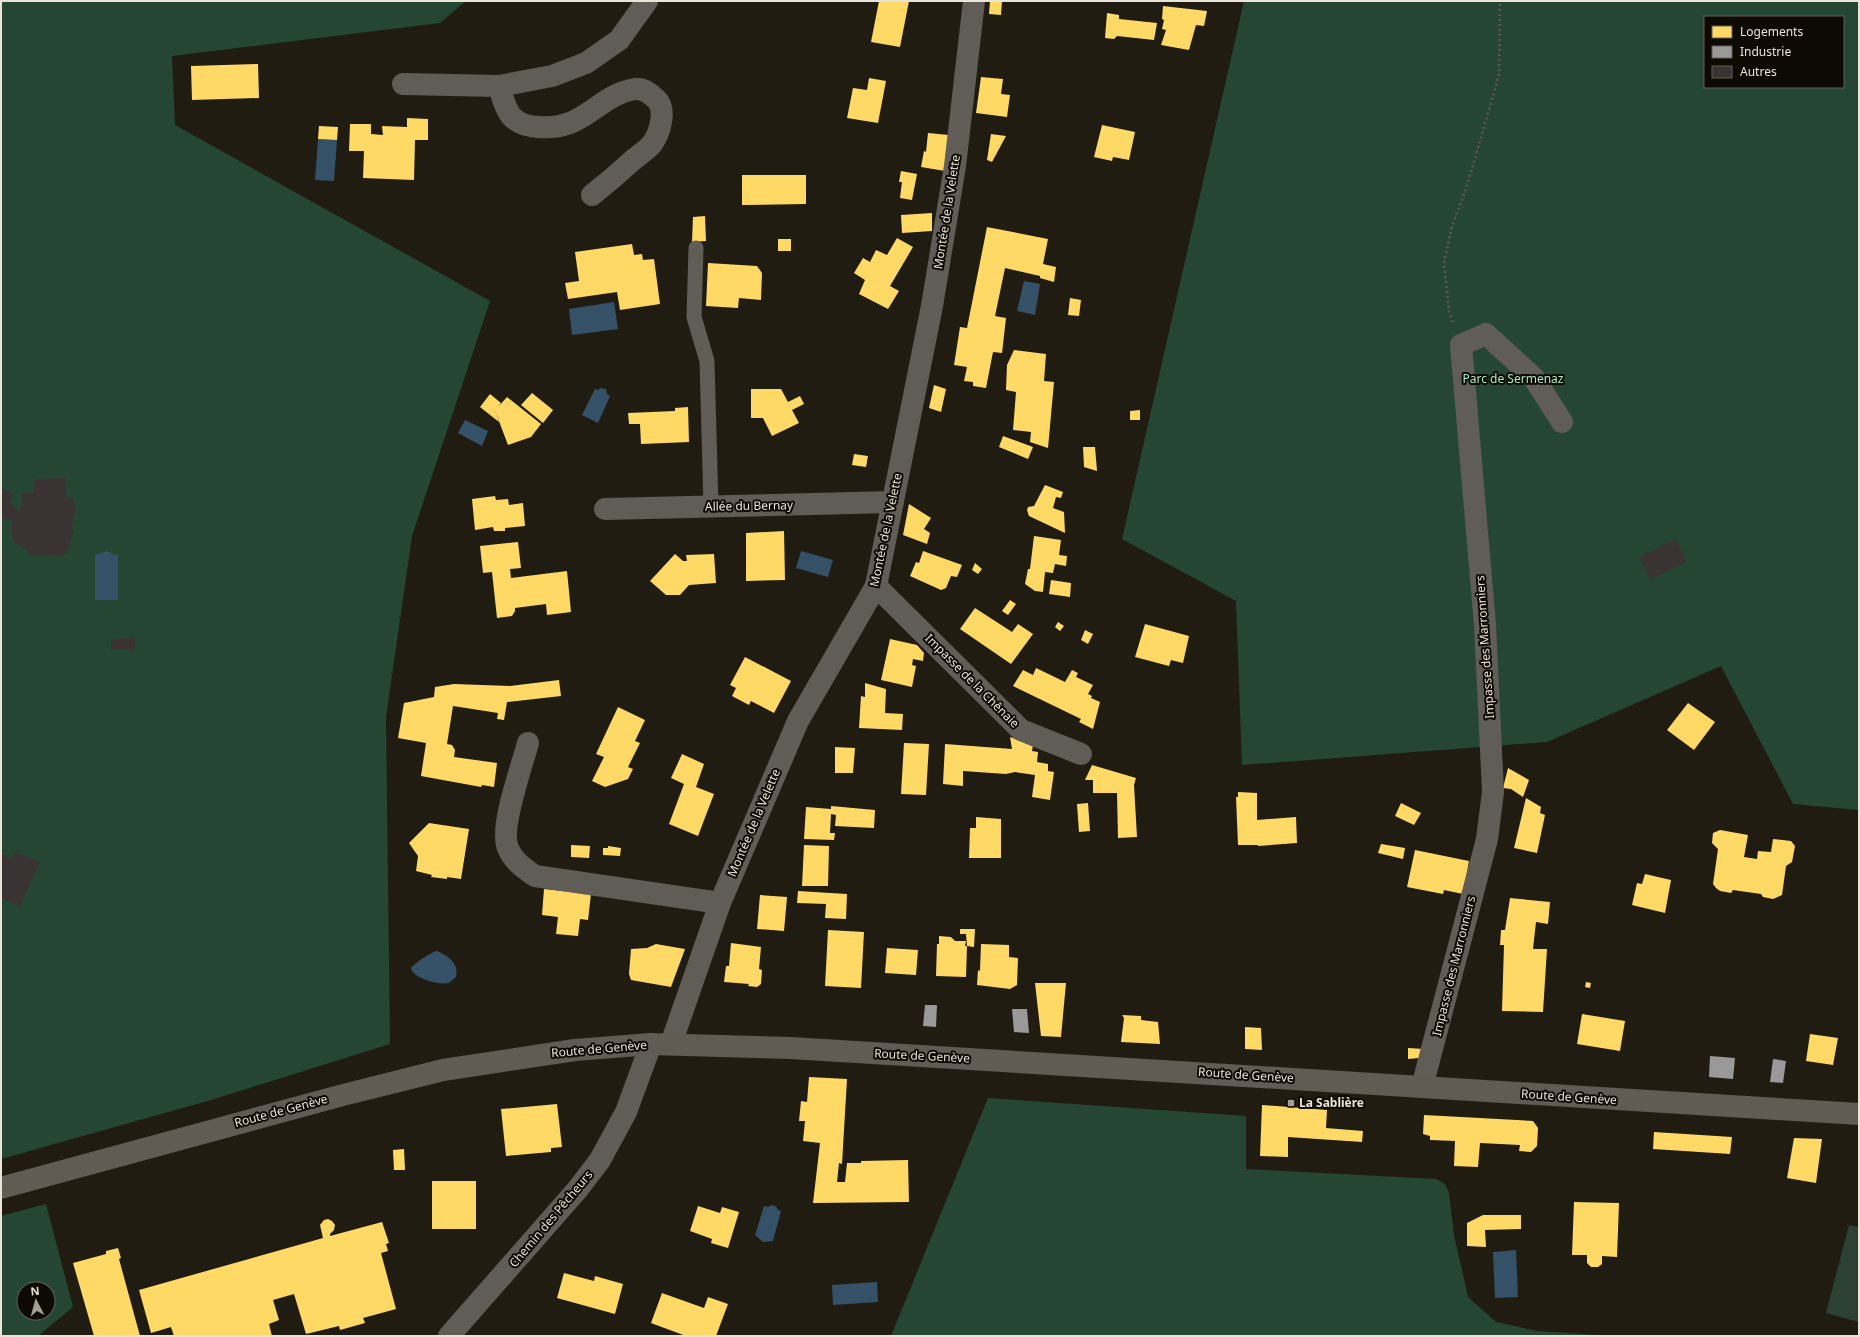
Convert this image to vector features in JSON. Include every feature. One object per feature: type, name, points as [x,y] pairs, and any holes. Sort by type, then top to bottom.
[{"type":"main road","name":"Route de Genève","points":[[1,1188],[343,1095],[443,1070],[575,1050],[661,1044],[791,1048],[1859,1114]]},
{"type":"street","points":[[403,84],[499,86],[552,76],[586,63],[619,40],[647,1]]},
{"type":"street","name":"Montée de la Velette","points":[[661,1044],[798,721],[876,586],[932,306],[955,166],[974,1]]},
{"type":"street","points":[[499,86],[506,110],[517,121],[532,127],[551,128],[567,125],[622,92],[636,88],[648,92],[658,101],[662,114],[658,131],[651,144],[592,196]]},
{"type":"street","points":[[1461,345],[1486,334],[1534,378],[1562,422]]},
{"type":"street","name":"Impasse des Marronniers","points":[[1422,1087],[1486,839],[1493,792],[1484,625],[1461,345]]},
{"type":"street","name":"Allée du Bernay","points":[[605,509],[893,502]]},
{"type":"street","name":"Impasse de la Chênaie","points":[[876,586],[1021,730],[1081,754]]},
{"type":"street","points":[[528,743],[505,828],[507,848],[518,864],[535,876],[720,903]]},
{"type":"street","name":"Chemin des Pêcheurs","points":[[449,1336],[578,1190],[600,1160],[661,1044]]},
{"type":"lane","points":[[696,248],[694,317],[706,361],[711,507]]},
{"type":"path","points":[[1461,345],[1449,311],[1444,264],[1452,226],[1466,189],[1499,75],[1500,1]]},
{"type":"green space","points":[[1,1],[466,1],[440,23],[172,56],[175,125],[490,301],[412,536],[386,717],[390,1044],[211,1100],[1,1159]]},
{"type":"green space","name":"Parc de Sermenaz","points":[[1244,1],[1859,1],[1859,810],[1793,804],[1721,666],[1547,742],[1242,765],[1236,601],[1122,539]]},
{"type":"green space","points":[[988,1098],[1246,1116],[1246,1169],[1436,1179],[1445,1184],[1449,1193],[1454,1235],[1468,1297],[1496,1322],[1537,1331],[1614,1336],[891,1336]]},
{"type":"green space","points":[[46,1204],[73,1307],[38,1336],[1,1336],[1,1216]]},
{"type":"green space","points":[[1849,1225],[1859,1227],[1859,1322],[1826,1313]]},
{"type":"water","points":[[318,139],[337,140],[334,181],[315,180]]},
{"type":"water","points":[[1024,281],[1040,284],[1035,315],[1017,311]]},
{"type":"water","points":[[614,302],[618,329],[572,335],[569,309]]},
{"type":"water","points":[[600,388],[606,389],[607,394],[610,396],[598,423],[582,415],[595,389],[598,390]]},
{"type":"water","points":[[465,420],[488,431],[482,446],[458,433]]},
{"type":"water","points":[[107,551],[114,555],[118,555],[118,600],[95,600],[95,555]]},
{"type":"water","points":[[801,551],[833,560],[828,577],[796,568]]},
{"type":"water","points":[[437,951],[449,958],[456,968],[456,977],[449,983],[429,981],[419,977],[412,971],[411,968],[416,963]]},
{"type":"water","points":[[771,1205],[776,1206],[778,1210],[781,1211],[773,1241],[763,1242],[755,1235],[764,1206],[768,1207]]},
{"type":"water","points":[[1516,1250],[1518,1297],[1495,1298],[1493,1252]]},
{"type":"water","points":[[877,1282],[878,1302],[833,1305],[832,1285]]},
{"type":"building: Logements","points":[[879,1],[909,1],[900,47],[871,42]]},
{"type":"building: Logements","points":[[990,1],[1002,1],[1001,15],[989,14]]},
{"type":"building: Logements","points":[[1163,6],[1207,11],[1204,26],[1196,25],[1189,50],[1161,45],[1166,30],[1162,29],[1164,20],[1162,19]]},
{"type":"building: Logements","points":[[1107,13],[1119,15],[1119,19],[1157,23],[1154,40],[1117,36],[1114,39],[1105,38]]},
{"type":"building: Logements","points":[[258,64],[259,98],[192,100],[191,66]]},
{"type":"building: Logements","points":[[981,77],[1003,79],[1001,94],[1010,95],[1007,117],[976,113]]},
{"type":"building: Logements","points":[[869,78],[886,81],[878,123],[847,118],[853,88],[867,90]]},
{"type":"building: Logements","points":[[407,118],[428,119],[428,140],[415,140],[414,180],[363,178],[364,151],[349,151],[350,124],[371,124],[371,134],[383,135],[382,126],[407,127]]},
{"type":"building: Logements","points":[[1102,125],[1135,132],[1129,160],[1113,157],[1112,161],[1094,157]]},
{"type":"building: Logements","points":[[319,126],[338,127],[337,140],[318,139]]},
{"type":"building: Logements","points":[[928,133],[949,135],[945,171],[921,167],[924,151],[926,152]]},
{"type":"building: Logements","points":[[991,134],[1006,136],[992,162],[987,160]]},
{"type":"building: Logements","points":[[901,171],[917,174],[912,200],[900,198],[902,182],[899,182]]},
{"type":"building: Logements","points":[[742,175],[806,175],[806,204],[742,205]]},
{"type":"building: Logements","points":[[932,213],[932,231],[902,233],[901,215]]},
{"type":"building: Logements","points":[[705,216],[706,241],[692,242],[693,217]]},
{"type":"building: Logements","points":[[987,227],[1048,239],[1043,264],[1056,267],[1054,282],[1040,278],[1040,276],[1005,268],[995,316],[1006,318],[1002,353],[993,352],[986,388],[973,386],[973,382],[964,381],[967,367],[954,365],[960,327],[967,328]]},
{"type":"building: Logements","points":[[897,238],[913,247],[890,286],[899,291],[888,309],[859,294],[865,280],[854,273],[863,258],[870,262],[876,250],[887,255]]},
{"type":"building: Logements","points":[[778,239],[791,239],[791,251],[778,251]]},
{"type":"building: Logements","points":[[632,244],[634,255],[642,254],[643,260],[654,259],[660,304],[620,310],[617,292],[568,299],[565,283],[579,281],[575,252]]},
{"type":"building: Logements","points":[[708,263],[757,266],[762,273],[761,300],[739,298],[738,308],[706,306]]},
{"type":"building: Logements","points":[[1070,298],[1081,300],[1079,316],[1068,315]]},
{"type":"building: Logements","points":[[1014,350],[1046,354],[1044,381],[1054,382],[1048,448],[1030,442],[1031,432],[1013,430],[1016,392],[1006,390],[1007,365]]},
{"type":"building: Logements","points":[[934,385],[946,389],[941,412],[929,408]]},
{"type":"building: Logements","points":[[751,389],[781,389],[788,402],[800,396],[804,404],[792,410],[799,423],[772,436],[763,418],[751,418]]},
{"type":"building: Logements","points":[[532,393],[553,410],[543,423],[521,405]]},
{"type":"building: Logements","points":[[490,394],[501,403],[498,407],[507,397],[541,424],[531,437],[508,445],[494,408],[499,422],[480,407]]},
{"type":"building: Logements","points":[[688,407],[689,442],[641,444],[640,424],[629,424],[628,413],[675,411],[675,408]]},
{"type":"building: Logements","points":[[1140,410],[1140,420],[1130,420],[1130,411]]},
{"type":"building: Logements","points":[[1003,436],[1033,447],[1028,459],[999,447]]},
{"type":"building: Logements","points":[[1083,447],[1095,447],[1097,471],[1084,467]]},
{"type":"building: Logements","points":[[854,454],[868,456],[866,467],[852,465]]},
{"type":"building: Logements","points":[[1045,485],[1063,492],[1061,498],[1056,497],[1053,508],[1064,512],[1065,533],[1029,516],[1027,510],[1028,507],[1034,506]]},
{"type":"building: Logements","points":[[495,496],[496,500],[508,499],[509,505],[523,503],[525,526],[505,528],[505,531],[494,531],[493,527],[475,530],[472,499]]},
{"type":"building: Logements","points":[[909,504],[931,518],[924,529],[930,533],[927,544],[903,535]]},
{"type":"building: Logements","points":[[784,531],[785,580],[746,581],[746,533]]},
{"type":"building: Logements","points":[[1034,536],[1061,540],[1059,555],[1067,556],[1066,566],[1055,564],[1053,573],[1045,572],[1043,592],[1035,591],[1025,584],[1028,569],[1030,569]]},
{"type":"building: Logements","points":[[518,542],[521,568],[510,569],[511,578],[567,571],[571,612],[547,615],[546,604],[515,608],[512,616],[497,618],[492,572],[483,573],[480,546]]},
{"type":"building: Logements","points":[[923,551],[962,565],[957,577],[951,576],[946,588],[941,590],[910,576],[916,562],[919,563]]},
{"type":"building: Logements","points":[[675,554],[683,561],[687,561],[686,555],[714,554],[716,583],[689,585],[680,595],[666,595],[650,581]]},
{"type":"building: Logements","points":[[975,563],[982,569],[978,574],[972,570]]},
{"type":"building: Logements","points":[[1051,580],[1071,583],[1070,597],[1049,594]]},
{"type":"building: Logements","points":[[1010,600],[1016,604],[1008,615],[1002,611]]},
{"type":"building: Logements","points":[[975,608],[1012,632],[1018,624],[1033,634],[1011,664],[960,629]]},
{"type":"building: Logements","points":[[1058,622],[1064,626],[1060,631],[1055,627]]},
{"type":"building: Logements","points":[[1145,624],[1189,636],[1183,663],[1171,660],[1169,666],[1135,657]]},
{"type":"building: Logements","points":[[1085,630],[1093,634],[1088,644],[1081,640]]},
{"type":"building: Logements","points":[[890,639],[917,645],[924,653],[923,661],[913,659],[912,665],[916,666],[912,687],[881,680]]},
{"type":"building: Logements","points":[[745,657],[791,681],[774,713],[751,701],[749,705],[732,696],[736,688],[730,685]]},
{"type":"building: Logements","points":[[1036,668],[1065,682],[1072,670],[1078,673],[1076,677],[1093,685],[1088,694],[1092,696],[1091,698],[1100,702],[1093,729],[1079,722],[1081,719],[1013,686],[1023,670],[1033,675]]},
{"type":"building: Logements","points":[[559,680],[561,696],[507,702],[504,720],[497,719],[498,713],[453,706],[447,744],[452,745],[455,750],[454,757],[497,763],[494,787],[482,785],[481,787],[421,776],[426,743],[398,738],[404,703],[434,697],[435,687],[454,684],[510,686]]},
{"type":"building: Logements","points":[[865,683],[886,689],[885,713],[903,714],[902,730],[859,728],[861,696],[865,697]]},
{"type":"building: Logements","points":[[1688,703],[1715,722],[1694,750],[1667,730]]},
{"type":"building: Logements","points":[[618,707],[645,720],[635,741],[640,743],[628,767],[633,769],[628,779],[605,787],[592,781],[604,757],[596,754]]},
{"type":"building: Logements","points":[[1010,737],[1033,745],[1032,751],[1038,752],[1037,762],[1048,764],[1048,771],[1054,772],[1050,800],[1032,797],[1035,775],[1015,772],[1006,774],[963,771],[963,786],[943,784],[945,744],[1012,749]]},
{"type":"building: Logements","points":[[904,743],[929,744],[926,795],[901,794]]},
{"type":"building: Logements","points":[[835,747],[855,748],[853,773],[835,773]]},
{"type":"building: Logements","points":[[682,754],[704,764],[696,787],[714,794],[698,836],[669,824],[684,784],[671,778]]},
{"type":"building: Logements","points":[[1092,765],[1136,778],[1134,785],[1137,837],[1118,838],[1117,793],[1093,793],[1093,780],[1085,780]]},
{"type":"building: Logements","points":[[1508,768],[1529,780],[1523,797],[1511,789],[1503,788]]},
{"type":"building: Logements","points":[[1238,792],[1257,793],[1257,820],[1296,817],[1297,843],[1258,846],[1238,845],[1236,797],[1238,797]]},
{"type":"building: Logements","points":[[1526,798],[1541,807],[1540,813],[1545,815],[1537,853],[1514,848]]},
{"type":"building: Logements","points":[[1088,803],[1090,831],[1079,832],[1077,804]]},
{"type":"building: Logements","points":[[1401,803],[1421,813],[1414,825],[1395,816]]},
{"type":"building: Logements","points":[[831,806],[875,810],[874,828],[835,826],[836,815],[831,814],[830,833],[835,833],[834,840],[804,839],[806,807],[831,809]]},
{"type":"building: Logements","points":[[976,817],[1001,819],[1001,858],[969,858],[970,828],[976,828]]},
{"type":"building: Logements","points":[[429,823],[469,829],[461,879],[431,877],[432,875],[416,871],[418,856],[409,843]]},
{"type":"building: Logements","points":[[1720,830],[1748,835],[1744,857],[1757,859],[1758,851],[1771,852],[1773,839],[1791,841],[1795,846],[1792,862],[1786,866],[1782,895],[1773,899],[1763,897],[1761,894],[1733,890],[1731,893],[1720,891],[1716,888],[1713,884],[1718,849],[1712,843],[1713,833]]},
{"type":"building: Logements","points":[[1381,844],[1405,848],[1403,859],[1378,853]]},
{"type":"building: Logements","points":[[571,845],[590,846],[589,858],[571,857]]},
{"type":"building: Logements","points":[[804,845],[829,846],[828,886],[802,886]]},
{"type":"building: Logements","points":[[608,846],[621,848],[620,856],[603,855],[603,848],[608,848]]},
{"type":"building: Logements","points":[[1415,850],[1469,861],[1463,894],[1444,890],[1443,894],[1407,887]]},
{"type":"building: Logements","points":[[1645,874],[1671,880],[1665,913],[1632,905],[1637,883],[1642,884]]},
{"type":"building: Logements","points":[[544,889],[591,894],[588,920],[580,919],[578,936],[556,934],[558,917],[542,915]]},
{"type":"building: Logements","points":[[798,891],[847,894],[846,919],[825,918],[826,904],[797,903]]},
{"type":"building: Logements","points":[[760,895],[787,897],[784,931],[757,929]]},
{"type":"building: Logements","points":[[1510,898],[1550,902],[1548,924],[1536,922],[1533,949],[1547,949],[1543,1012],[1502,1011],[1504,945],[1500,945],[1501,930],[1505,930]]},
{"type":"building: Logements","points":[[960,929],[975,929],[974,947],[967,946],[966,934],[960,934]]},
{"type":"building: Logements","points":[[828,930],[864,932],[861,988],[825,986]]},
{"type":"building: Logements","points":[[939,936],[951,937],[955,941],[966,941],[966,977],[936,976],[937,944],[939,944]]},
{"type":"building: Logements","points":[[731,943],[761,947],[759,969],[762,970],[761,984],[757,987],[748,986],[749,984],[724,982],[726,966],[729,966]]},
{"type":"building: Logements","points":[[656,944],[685,949],[671,987],[631,980],[629,974],[631,949],[647,948]]},
{"type":"building: Logements","points":[[981,944],[1009,945],[1009,957],[1018,958],[1017,985],[1010,989],[977,985],[978,970],[980,971]]},
{"type":"building: Logements","points":[[887,948],[918,950],[916,975],[885,973]]},
{"type":"building: Logements","points":[[1586,982],[1591,983],[1590,988],[1585,987]]},
{"type":"building: Logements","points":[[1035,983],[1066,983],[1061,1037],[1041,1036]]},
{"type":"building: Logements","points":[[1582,1014],[1625,1021],[1620,1051],[1577,1044]]},
{"type":"building: Logements","points":[[1122,1015],[1141,1016],[1141,1020],[1158,1022],[1160,1044],[1121,1042],[1124,1018]]},
{"type":"building: Logements","points":[[1245,1027],[1261,1028],[1262,1050],[1245,1049]]},
{"type":"building: Logements","points":[[1810,1034],[1838,1038],[1833,1065],[1806,1061]]},
{"type":"building: Logements","points":[[1408,1048],[1424,1049],[1419,1058],[1408,1059]]},
{"type":"building: Logements","points":[[809,1077],[847,1079],[842,1164],[839,1163],[837,1182],[845,1182],[847,1163],[861,1163],[861,1161],[908,1160],[909,1202],[813,1203],[820,1143],[803,1141],[805,1121],[799,1121],[801,1101],[807,1102]]},
{"type":"building: Logements","points":[[557,1104],[562,1147],[551,1148],[551,1152],[506,1156],[501,1109]]},
{"type":"building: Logements","points":[[1262,1105],[1327,1110],[1326,1128],[1363,1131],[1362,1142],[1288,1137],[1288,1157],[1260,1156]]},
{"type":"building: Logements","points":[[1424,1115],[1533,1121],[1538,1128],[1537,1146],[1531,1152],[1519,1151],[1520,1145],[1480,1143],[1478,1167],[1454,1166],[1455,1141],[1430,1140],[1430,1136],[1423,1134]]},
{"type":"building: Logements","points":[[1654,1132],[1732,1137],[1730,1154],[1653,1149]]},
{"type":"building: Logements","points":[[1794,1138],[1822,1139],[1816,1183],[1787,1178]]},
{"type":"building: Logements","points":[[404,1149],[405,1170],[394,1170],[393,1150]]},
{"type":"building: Logements","points":[[432,1181],[476,1181],[476,1229],[432,1229]]},
{"type":"building: Logements","points":[[1574,1202],[1619,1203],[1617,1257],[1602,1256],[1602,1264],[1598,1267],[1591,1267],[1587,1263],[1587,1255],[1572,1255]]},
{"type":"building: Logements","points":[[698,1206],[720,1213],[722,1207],[739,1212],[728,1248],[711,1243],[712,1239],[690,1231]]},
{"type":"building: Logements","points":[[1483,1215],[1521,1215],[1521,1229],[1485,1230],[1486,1247],[1467,1246],[1467,1223]]},
{"type":"building: Logements","points":[[328,1219],[335,1225],[330,1236],[382,1222],[389,1243],[386,1244],[388,1251],[381,1253],[396,1309],[363,1318],[365,1323],[340,1330],[339,1326],[306,1334],[294,1294],[273,1300],[279,1320],[269,1324],[272,1336],[174,1336],[171,1327],[151,1333],[139,1290],[323,1238],[320,1225],[324,1220]]},
{"type":"building: Logements","points":[[118,1248],[121,1258],[119,1259],[140,1336],[94,1336],[73,1263],[106,1254],[106,1251]]},
{"type":"building: Logements","points":[[564,1273],[594,1281],[595,1276],[623,1284],[615,1314],[557,1298]]},
{"type":"building: Logements","points":[[662,1293],[704,1308],[708,1297],[728,1304],[716,1336],[686,1336],[651,1323]]},
{"type":"building: Industrie","points":[[925,1005],[937,1005],[936,1027],[923,1026]]},
{"type":"building: Industrie","points":[[1012,1009],[1027,1009],[1029,1033],[1014,1032]]},
{"type":"building: Industrie","points":[[1710,1056],[1735,1058],[1733,1079],[1709,1077]]},
{"type":"building: Industrie","points":[[1773,1059],[1786,1061],[1783,1083],[1770,1082]]},
{"type":"building: Autres","points":[[65,478],[66,498],[72,497],[76,506],[72,528],[73,531],[68,551],[63,555],[33,556],[12,539],[12,520],[1,518],[1,486],[14,496],[9,503],[20,511],[20,505],[22,506],[22,493],[34,493],[34,479]]},
{"type":"building: Autres","points":[[1676,539],[1687,562],[1650,579],[1639,557]]},
{"type":"building: Autres","points":[[135,638],[135,650],[111,650],[111,639]]},
{"type":"building: Autres","points":[[15,852],[40,862],[20,906],[1,898],[1,853],[11,858]]},
{"type":"place","name":"La Sablière","points":[[1291,1103]]}]
